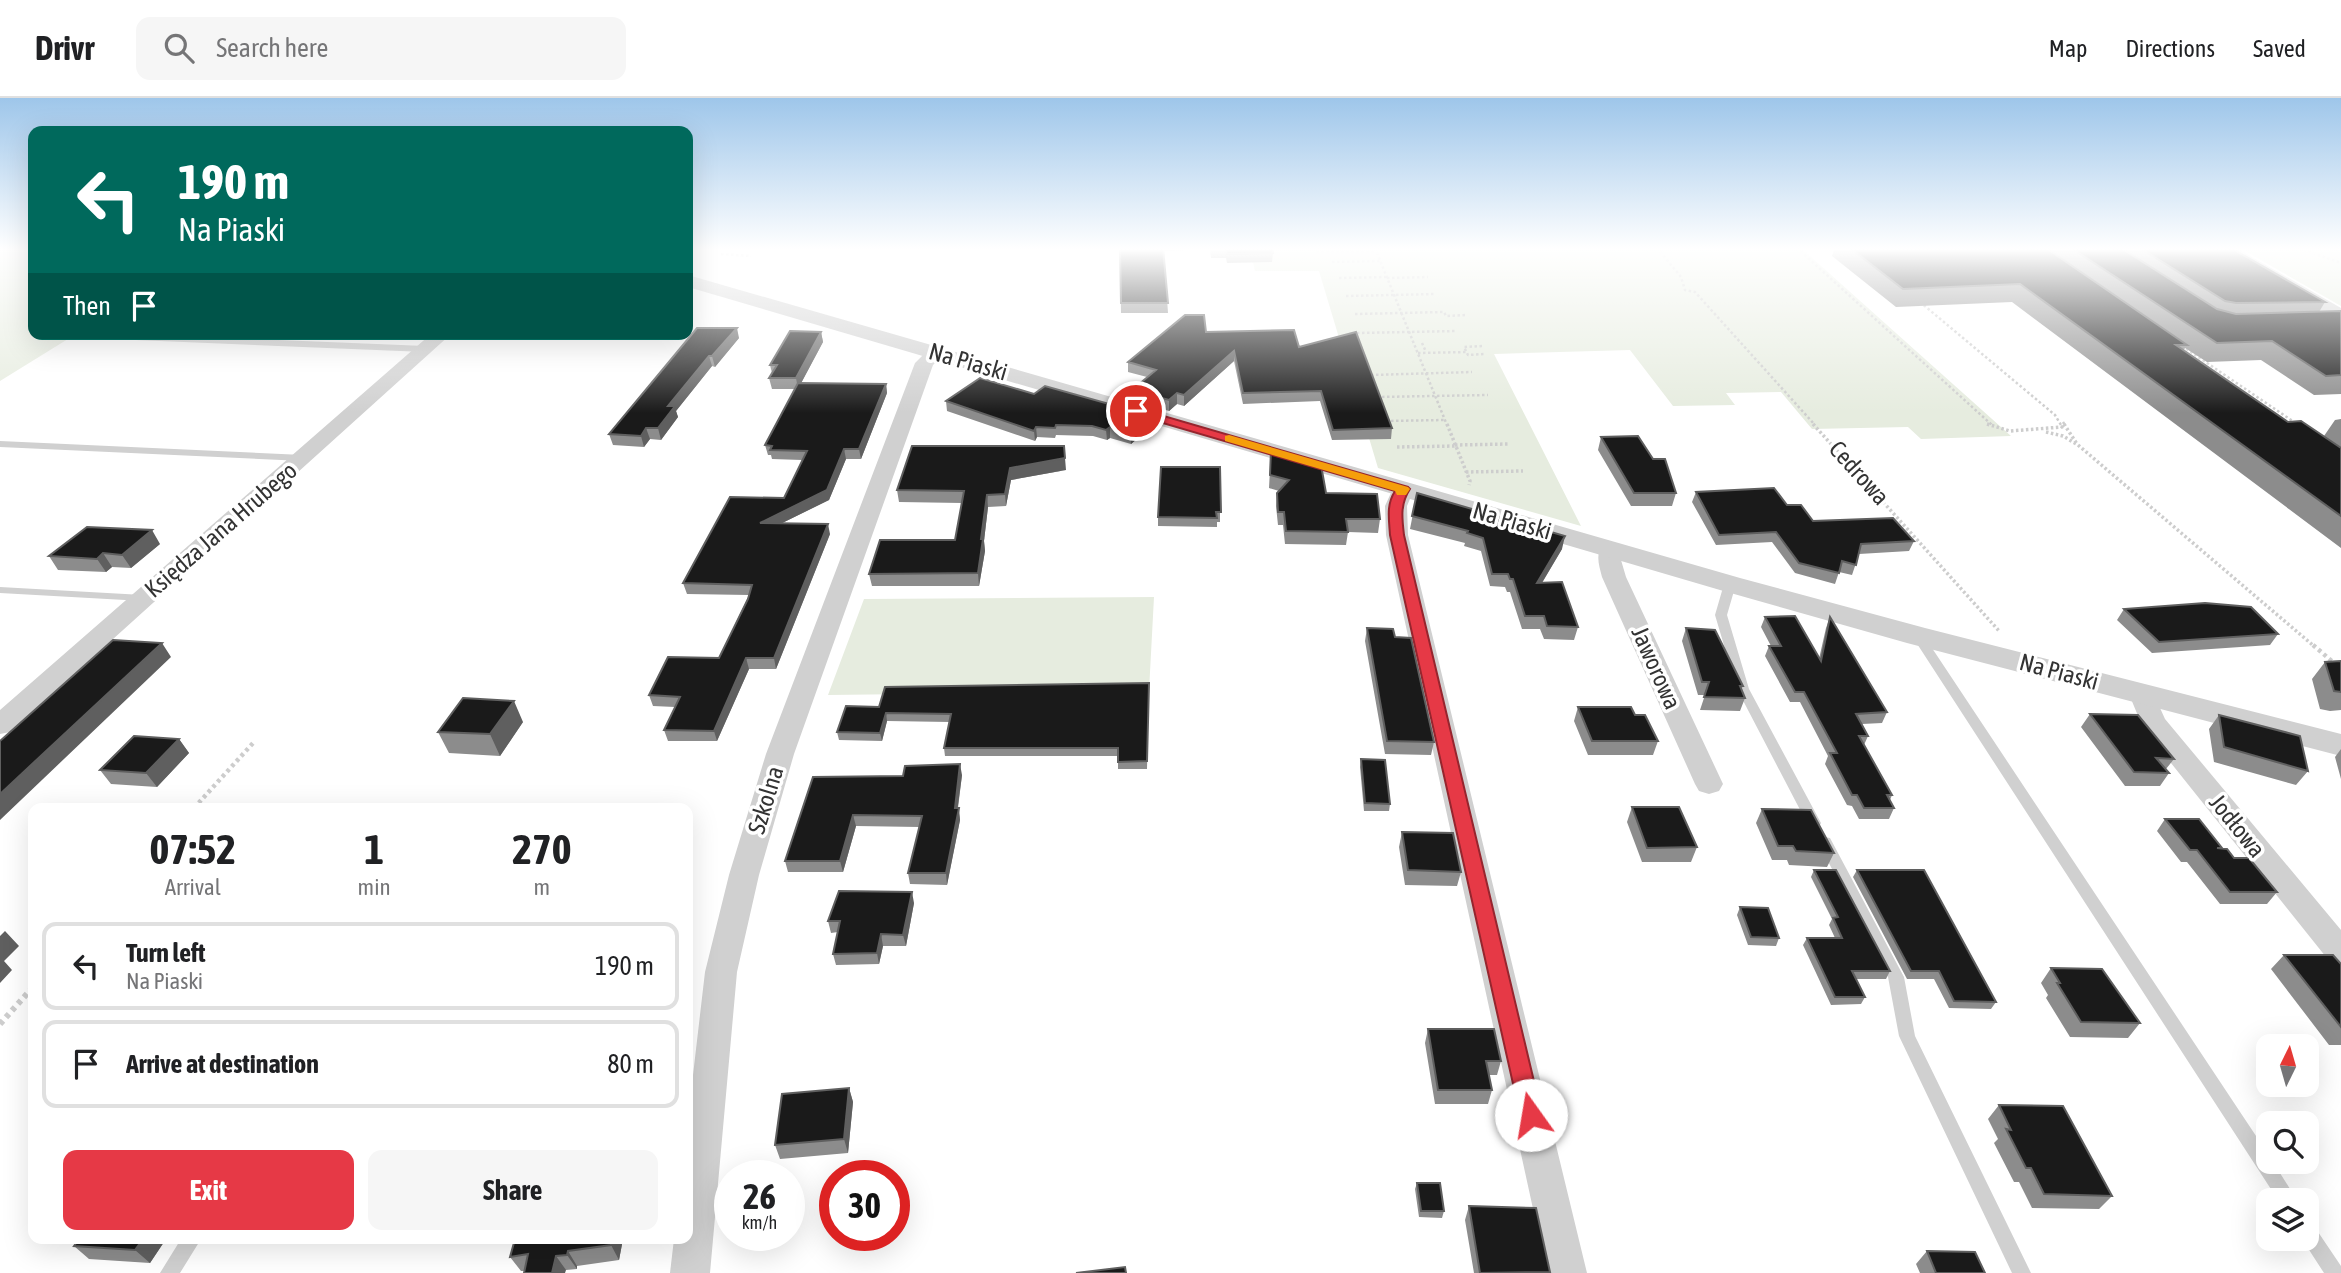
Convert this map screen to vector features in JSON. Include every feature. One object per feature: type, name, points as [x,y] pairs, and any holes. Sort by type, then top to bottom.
[{"type":"street","name":"Na Piaski","points":[[763,303],[1730,584],[1918,636],[2341,745]]},
{"type":"street","points":[[2309,303],[2338,321]]},
{"type":"street","name":"Księdza Jana Hrubego","points":[[0,725],[433,342]]},
{"type":"street","name":"Szkolna","points":[[693,1244],[721,972],[744,875],[780,754],[879,484],[924,363],[936,353]]},
{"type":"street","points":[[1403,489],[1395,514],[1397,535],[1567,1273]]},
{"type":"street","name":"Jaworowa","points":[[1611,549],[1609,560],[1614,577],[1709,784]]},
{"type":"street","name":"Jodłowa","points":[[2142,694],[2153,722],[2341,953]]},
{"type":"street","name":"Szkolna","points":[[690,1273],[693,1244]]},
{"type":"lane","points":[[334,340],[433,342]]},
{"type":"lane","points":[[0,444],[303,458]]},
{"type":"lane","points":[[1730,584],[1721,615],[1743,689],[1896,977],[1907,1036],[2022,1273]]},
{"type":"lane","points":[[0,590],[144,598]]},
{"type":"lane","points":[[1918,636],[2280,1188]]},
{"type":"lane","points":[[169,1273],[189,1244]]},
{"type":"lane","points":[[2319,1249],[2335,1273]]},
{"type":"path","points":[[1397,303],[1466,472],[1468,486]]},
{"type":"path","name":"Cedrowa","points":[[1705,303],[2028,664]]},
{"type":"path","points":[[1856,303],[1987,425],[2002,430],[2054,433],[2078,445]]},
{"type":"path","points":[[1920,303],[2060,420],[2078,445],[2341,669]]},
{"type":"path","points":[[1355,314],[1444,312],[1446,316],[1467,315]]},
{"type":"path","points":[[1357,333],[1457,331]]},
{"type":"path","points":[[2176,341],[2306,430]]},
{"type":"path","points":[[1422,343],[1425,351]]},
{"type":"path","points":[[1482,346],[1464,346],[1468,355],[1484,355]]},
{"type":"path","points":[[1418,352],[1466,351]]},
{"type":"path","points":[[1371,375],[1472,372]]},
{"type":"path","points":[[1377,397],[1488,395]]},
{"type":"path","points":[[1386,421],[1445,420]]},
{"type":"path","points":[[2032,431],[2062,427],[2060,420]]},
{"type":"path","points":[[1397,447],[1509,444]]},
{"type":"path","points":[[1466,472],[1523,471]]},
{"type":"path","points":[[198,803],[254,741]]},
{"type":"path","points":[[0,1024],[28,993]]},
{"type":"shaded area","points":[[0,303],[28,303],[28,340],[66,340],[0,381]]},
{"type":"shaded area","points":[[1329,303],[1862,303],[2011,436],[1921,439],[1908,427],[1812,429],[1781,392],[1726,393],[1735,405],[1673,406],[1630,350],[1494,354],[1581,526],[1378,468]]},
{"type":"shaded area","points":[[1154,597],[1149,691],[828,695],[864,599]]},
{"type":"building","points":[[2046,303],[2126,303],[2187,345],[2176,345],[2288,422],[2301,421],[2341,448],[2341,516]]},
{"type":"building","points":[[2155,303],[2207,303],[2217,309],[2236,314],[2341,311],[2341,375],[2326,376],[2272,341],[2217,343]]},
{"type":"building","points":[[1185,315],[1204,315],[1206,332],[1294,330],[1299,347],[1356,332],[1392,428],[1333,430],[1321,391],[1243,393],[1234,351],[1184,395],[1177,393],[1169,400],[1132,390],[1156,370],[1128,362]]},
{"type":"building","points":[[697,328],[737,328],[712,356],[709,356],[668,406],[675,406],[658,428],[646,428],[641,436],[609,434],[687,340],[693,340],[693,333]]},
{"type":"building","points":[[790,331],[821,332],[796,378],[769,378],[777,365],[770,365]]},
{"type":"building","points":[[980,378],[1034,394],[1045,386],[1152,416],[1131,434],[1110,427],[1106,430],[1092,426],[1056,425],[1055,428],[1036,427],[1034,431],[946,401]]},
{"type":"building","points":[[798,383],[886,384],[859,449],[844,449],[827,490],[760,523],[828,524],[774,658],[746,658],[714,731],[664,730],[680,697],[649,695],[668,657],[719,658],[748,599],[752,585],[683,583],[730,497],[784,498],[807,451],[770,450],[772,446],[765,445]]},
{"type":"building","points":[[1638,436],[1653,459],[1665,459],[1676,493],[1634,493],[1601,437]]},
{"type":"building","points":[[912,446],[1064,446],[1065,458],[1010,468],[1005,494],[987,495],[978,573],[869,574],[880,540],[955,540],[964,491],[897,490]]},
{"type":"building","points":[[1271,450],[1321,465],[1326,493],[1377,494],[1380,519],[1346,519],[1348,532],[1286,531],[1284,512],[1278,512],[1277,493],[1289,480],[1270,475]]},
{"type":"building","points":[[1161,467],[1220,467],[1221,512],[1216,512],[1217,518],[1158,517]]},
{"type":"building","points":[[1774,488],[1787,505],[1801,505],[1813,521],[1893,518],[1914,541],[1861,544],[1856,565],[1842,561],[1839,573],[1799,563],[1776,532],[1719,535],[1696,492]]},
{"type":"building","points":[[1417,493],[1565,536],[1537,583],[1562,582],[1578,627],[1547,626],[1544,616],[1525,616],[1513,579],[1510,579],[1508,574],[1492,574],[1483,538],[1467,533],[1468,531],[1412,516]]},
{"type":"building","points":[[87,527],[152,530],[122,555],[103,553],[97,559],[49,556]]},
{"type":"building","points":[[2205,603],[2251,607],[2278,634],[2159,642],[2124,609]]},
{"type":"building","points":[[1795,616],[1821,661],[1830,617],[1887,712],[1856,714],[1868,736],[1859,736],[1892,795],[1887,795],[1894,808],[1864,808],[1857,795],[1852,795],[1830,753],[1837,753],[1804,692],[1795,692],[1769,646],[1781,646],[1765,617]]},
{"type":"building","points":[[1367,628],[1393,629],[1395,637],[1411,638],[1434,742],[1387,741]]},
{"type":"building","points":[[1686,628],[1715,630],[1743,686],[1740,686],[1745,698],[1704,697],[1709,682],[1702,682]]},
{"type":"building","points":[[113,640],[162,643],[0,794],[0,741]]},
{"type":"building","points":[[2341,661],[2341,692],[2334,691],[2325,662]]},
{"type":"building","points":[[1149,683],[1147,761],[1118,762],[1118,748],[944,748],[951,714],[886,713],[880,733],[837,732],[846,706],[879,707],[885,687]]},
{"type":"building","points":[[463,698],[514,701],[490,734],[438,732]]},
{"type":"building","points":[[1578,707],[1631,707],[1635,715],[1645,715],[1658,741],[1592,741]]},
{"type":"building","points":[[2090,714],[2138,715],[2174,759],[2156,758],[2169,773],[2134,772]]},
{"type":"building","points":[[2219,715],[2300,736],[2308,771],[2224,747]]},
{"type":"building","points":[[134,736],[179,739],[146,773],[100,770]]},
{"type":"building","points":[[1361,759],[1385,760],[1390,804],[1365,803]]},
{"type":"building","points":[[960,764],[955,808],[959,808],[946,873],[908,873],[922,816],[853,815],[840,861],[785,861],[813,777],[903,776],[905,766]]},
{"type":"building","points":[[1632,807],[1679,807],[1697,847],[1647,848]]},
{"type":"building","points":[[1762,809],[1811,810],[1834,853],[1796,851],[1793,846],[1778,846]]},
{"type":"building","points":[[2165,819],[2199,819],[2222,848],[2217,848],[2227,849],[2234,858],[2249,858],[2277,892],[2230,892],[2197,850],[2190,850]]},
{"type":"building","points":[[1402,832],[1453,833],[1461,872],[1408,870]]},
{"type":"building","points":[[1814,870],[1836,870],[1890,971],[1852,971],[1865,997],[1835,997],[1807,938],[1842,938],[1833,918],[1838,917]]},
{"type":"building","points":[[1857,870],[1924,870],[1996,1002],[1954,1001],[1939,971],[1911,971]]},
{"type":"building","points":[[839,891],[912,892],[903,935],[881,934],[877,953],[833,954],[840,921],[828,921]]},
{"type":"building","points":[[1740,907],[1768,908],[1779,938],[1751,937]]},
{"type":"building","points":[[2284,955],[2333,955],[2341,964],[2341,1027]]},
{"type":"building","points":[[2051,968],[2102,969],[2140,1023],[2081,1022]]},
{"type":"building","points":[[1428,1029],[1494,1029],[1501,1061],[1486,1061],[1492,1090],[1438,1090]]},
{"type":"building","points":[[849,1088],[844,1139],[775,1145],[782,1094]]},
{"type":"building","points":[[1999,1105],[2063,1106],[2112,1196],[2044,1194],[2031,1168],[2026,1168],[2006,1129],[2011,1130]]},
{"type":"building","points":[[1417,1183],[1440,1183],[1444,1211],[1421,1211]]},
{"type":"building","points":[[1469,1206],[1536,1208],[1550,1272],[1480,1273]]},
{"type":"building","points":[[75,1244],[139,1244],[135,1250],[74,1246]]},
{"type":"building","points":[[514,1244],[611,1244],[568,1251],[567,1255],[556,1256],[552,1273],[524,1273],[528,1254],[510,1257]]},
{"type":"building","points":[[1927,1251],[1975,1252],[1985,1273],[1936,1273]]},
{"type":"building","points":[[1125,1267],[1126,1273],[1076,1273]]},
{"type":"slow traffic","points":[[1229,438],[1403,489],[1402,492]]},
{"type":"route","points":[[1136,411],[1403,489],[1395,514],[1397,535],[1531,1115]]}]
